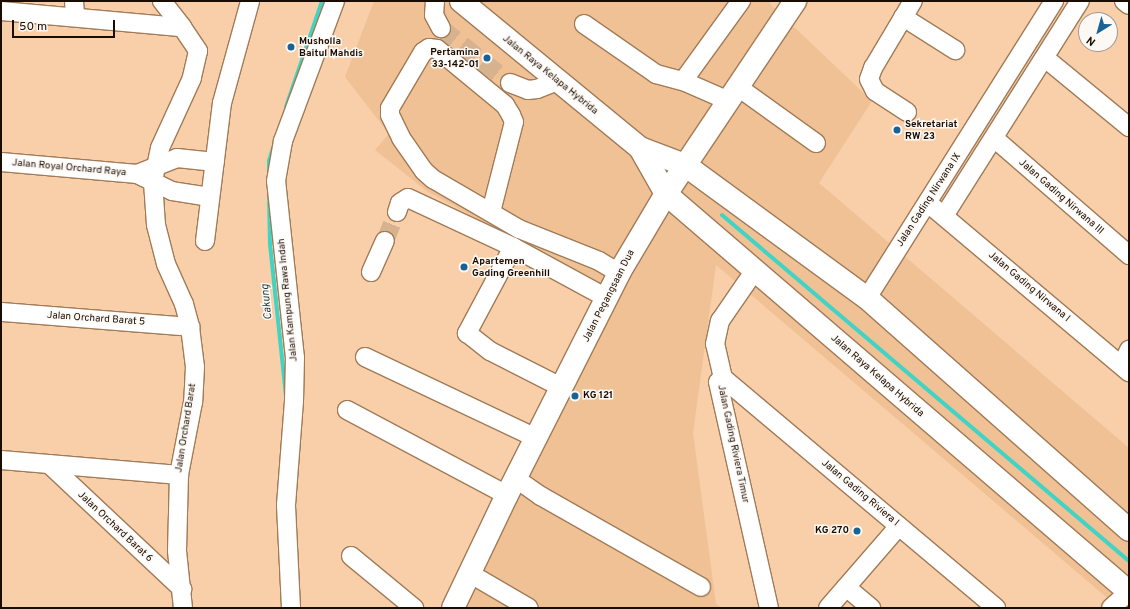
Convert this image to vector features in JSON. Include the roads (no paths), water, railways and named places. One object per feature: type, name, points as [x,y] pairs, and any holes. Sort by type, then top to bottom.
[{"type":"main road","name":"Jalan Raya Kelapa Hybrida","points":[[461,1],[640,148],[685,165],[867,298],[1129,530]]},
{"type":"main road","name":"Jalan Pegangsaan Dua","points":[[453,608],[511,487],[563,388],[619,273],[666,194],[795,1]]},
{"type":"main road","name":"Jalan Raya Kelapa Hybrida","points":[[640,148],[666,194],[690,213],[940,431],[1129,592]]},
{"type":"main road","points":[[690,213],[690,202],[694,192],[701,186],[709,184]]},
{"type":"main road","points":[[653,215],[674,215],[707,228]]},
{"type":"street","name":"Jalan Orchard Barat","points":[[162,1],[194,41],[198,51],[198,58],[192,78],[160,148],[155,174],[156,225],[164,256],[184,304],[190,327],[195,366],[193,402],[179,475],[177,551],[182,589],[182,608]]},
{"type":"street","points":[[205,241],[222,103],[250,1]]},
{"type":"street","name":"Jalan Kampung Rawa Indah","points":[[291,608],[286,505],[294,401],[295,358],[277,200],[277,167],[283,141],[335,1]]},
{"type":"street","points":[[435,1],[434,15],[441,28]]},
{"type":"street","points":[[683,81],[741,1]]},
{"type":"street","points":[[907,112],[875,91],[869,79],[873,68],[914,1]]},
{"type":"street","name":"Jalan Gading Nirwana IX","points":[[867,298],[1054,1]]},
{"type":"street","name":"Jalan Gading Nirwana IX","points":[[944,216],[1080,1]]},
{"type":"street","points":[[1124,1],[1129,6]]},
{"type":"street","points":[[1,12],[74,9],[182,27]]},
{"type":"street","points":[[903,17],[955,50]]},
{"type":"street","points":[[584,24],[656,74],[733,94],[816,143]]},
{"type":"street","points":[[491,212],[514,122],[512,115],[505,105],[437,49],[429,48],[423,52],[390,108],[390,116],[401,138],[424,171],[433,179],[519,229],[598,261],[619,273]]},
{"type":"street","points":[[1045,58],[1129,127]]},
{"type":"street","points":[[510,82],[528,90],[558,81]]},
{"type":"street","name":"Jalan Gading Nirwana III","points":[[994,138],[1129,255]]},
{"type":"street","points":[[155,174],[177,158],[215,162]]},
{"type":"street","name":"Jalan Royal Orchard Raya","points":[[1,162],[137,174],[155,174],[172,191],[210,196]]},
{"type":"street","points":[[397,212],[400,203],[408,198],[513,247],[607,298]]},
{"type":"street","name":"Jalan Gading Nirwana I","points":[[928,203],[1127,362]]},
{"type":"street","points":[[371,272],[385,241]]},
{"type":"street","points":[[513,247],[467,333],[490,350],[563,388]]},
{"type":"street","name":"Jalan Gading Riviera Timur","points":[[755,270],[720,321],[715,344],[723,378],[718,382],[769,608]]},
{"type":"street","name":"Jalan Orchard Barat 5","points":[[1,312],[190,327]]},
{"type":"street","points":[[365,357],[536,438]]},
{"type":"street","name":"Jalan Gading Riviera I","points":[[723,378],[996,608]]},
{"type":"street","points":[[347,410],[511,487],[541,496],[701,587]]},
{"type":"street","points":[[1,460],[179,475]]},
{"type":"street","name":"Jalan Orchard Barat 6","points":[[49,464],[182,589]]},
{"type":"street","points":[[828,608],[899,526]]},
{"type":"street","points":[[351,556],[414,608]]},
{"type":"street","points":[[469,573],[530,608]]},
{"type":"street","points":[[846,587],[871,608]]},
{"type":"street","points":[[1111,608],[1129,592]]},
{"type":"waterway","name":"Cakung","points":[[286,107],[322,1]]},
{"type":"waterway","name":"Cakung","points":[[269,174],[269,161],[273,148]]},
{"type":"waterway","name":"Cakung","points":[[269,193],[270,244],[286,397]]},
{"type":"waterway","points":[[722,215],[1129,561]]},
{"type":"tunnel","points":[[441,28],[510,83]]},
{"type":"tunnel","points":[[385,241],[397,212]]},
{"type":"place","name":"Musholla Baitul Mahdis","points":[[291,47]]},
{"type":"place","name":"Pertamina 33-142-01","points":[[487,58]]},
{"type":"place","name":"Sekretariat RW 23","points":[[897,130]]},
{"type":"place","name":"Apartemen Gading Greenhill","points":[[464,267]]},
{"type":"place","name":"KG 121","points":[[575,396]]},
{"type":"place","name":"KG 270","points":[[857,531]]}]
